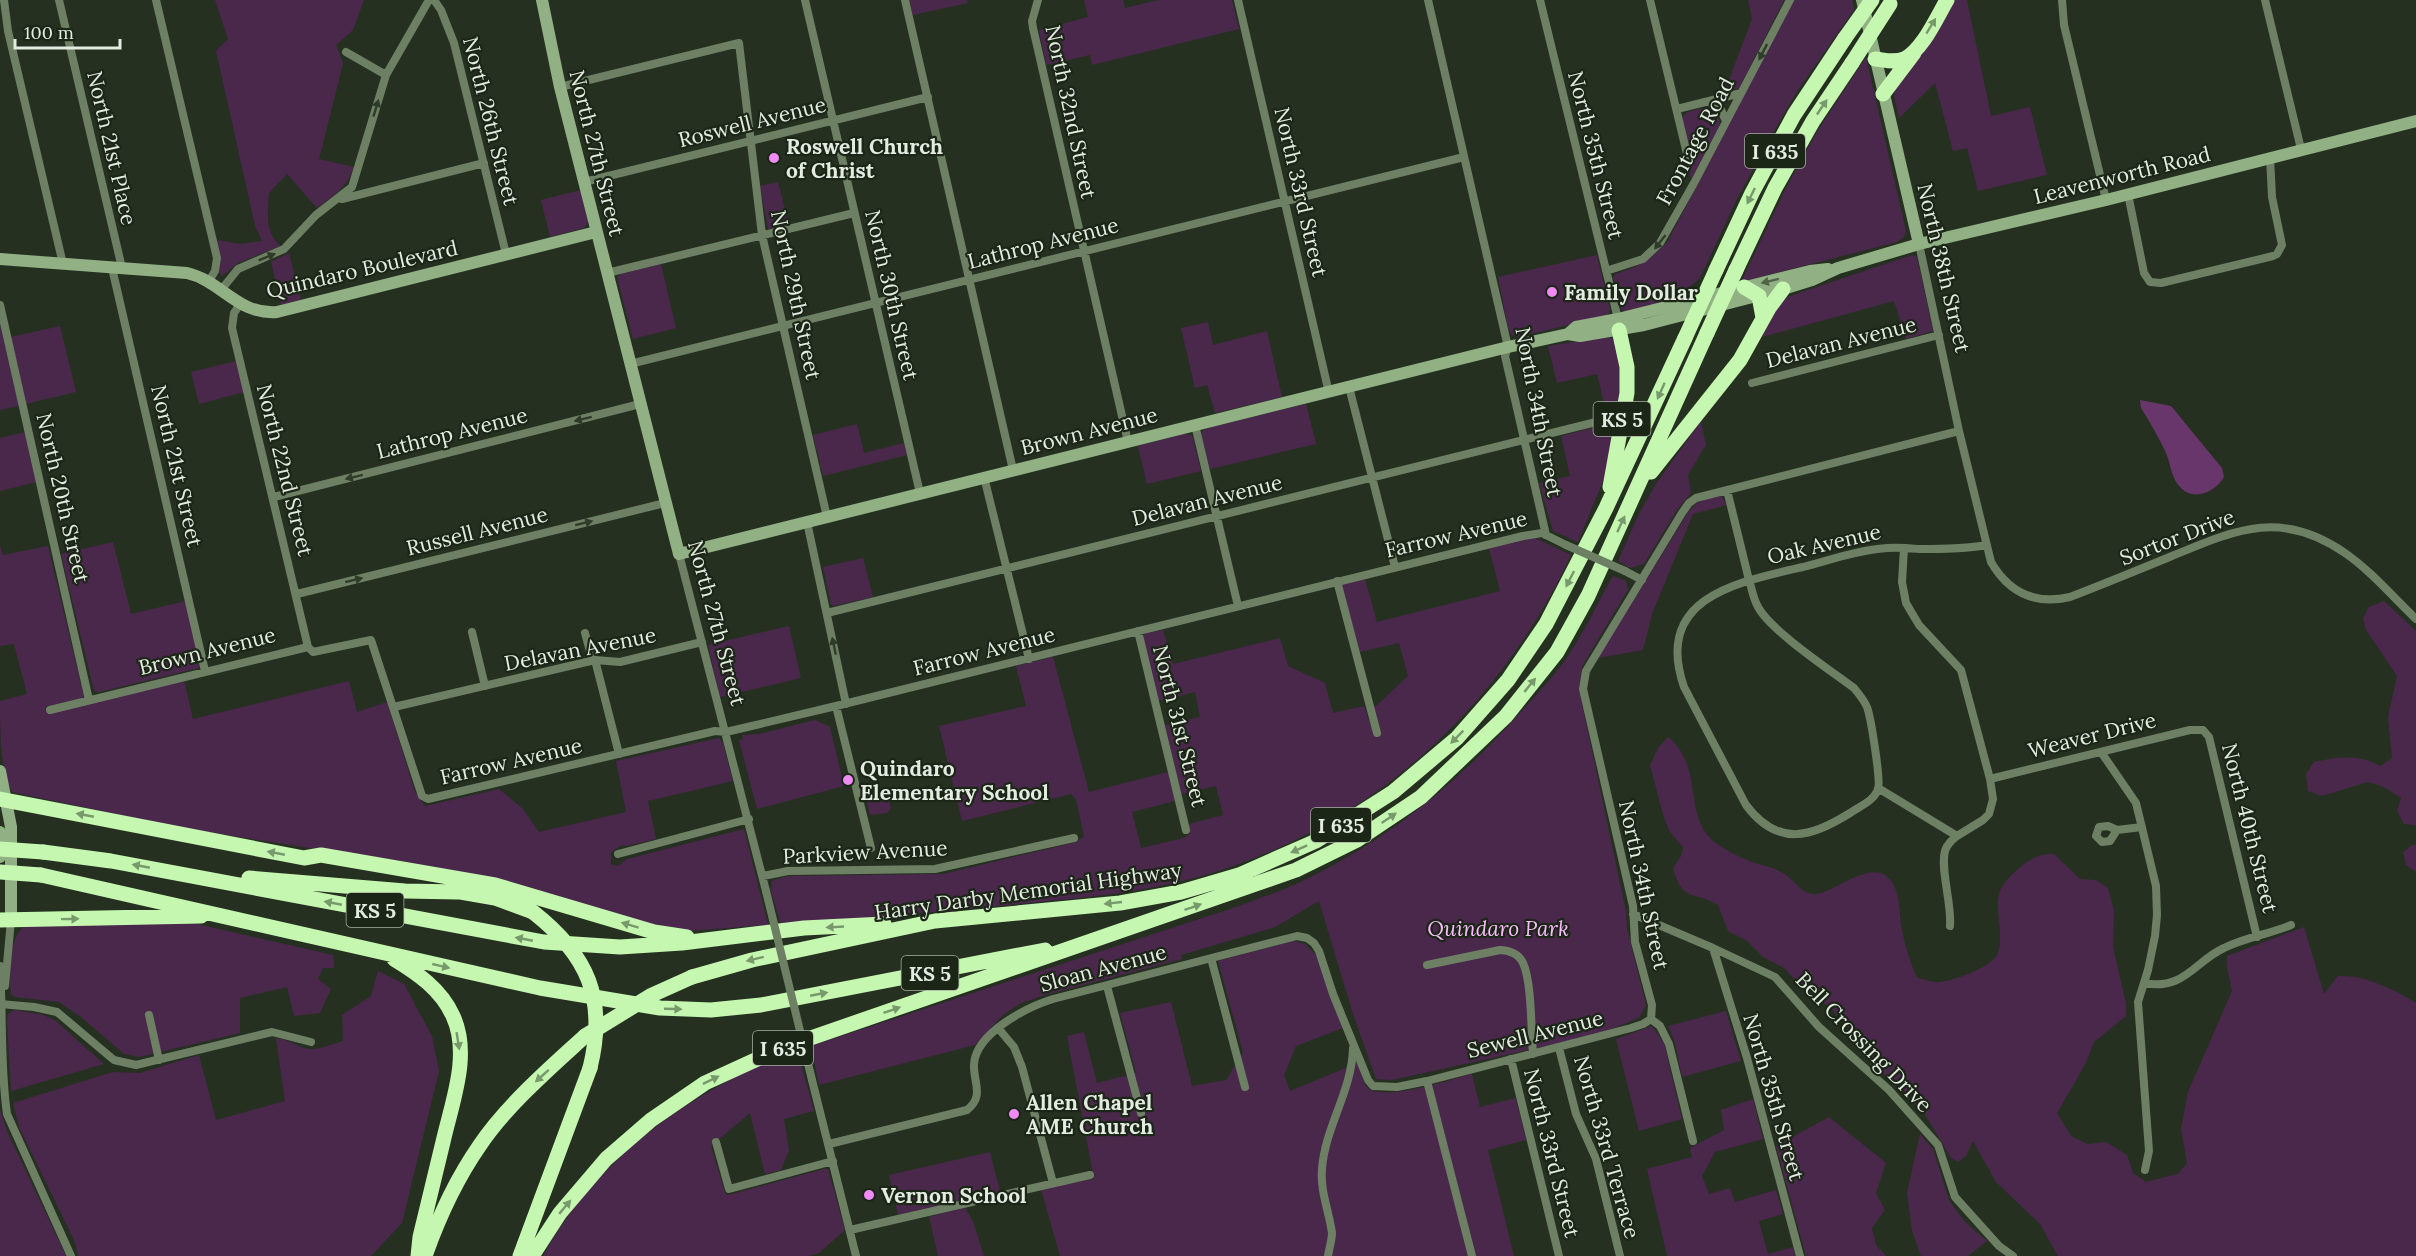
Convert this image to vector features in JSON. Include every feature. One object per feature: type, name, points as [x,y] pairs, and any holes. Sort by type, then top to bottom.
[{"type":"highway","name":"Harry Darby Memorial Highway","points":[[425,1256],[480,1144],[531,1085],[585,1036],[652,995],[692,978],[752,960],[935,921],[1120,903],[1181,892],[1239,875],[1316,841],[1393,792],[1457,738],[1508,680],[1546,624],[1606,508],[1752,193],[1794,115],[1872,0]]},
{"type":"highway","points":[[1883,94],[1916,51],[1947,0]]},
{"type":"highway","name":"Harry Darby Memorial Highway","points":[[532,1256],[560,1213],[606,1159],[651,1120],[705,1083],[779,1049],[1296,870],[1357,840],[1421,797],[1506,716],[1557,652],[1588,596],[1736,270],[1786,169],[1813,121],[1891,2]]},
{"type":"highway","points":[[1875,59],[1893,61],[1916,51]]},
{"type":"highway","points":[[1744,287],[1759,296],[1763,318]]},
{"type":"highway","name":"KS 5","points":[[1636,491],[1740,360],[1773,300],[1783,290]]},
{"type":"highway","name":"KS 5","points":[[1606,508],[1627,393],[1627,367],[1618,324]]},
{"type":"highway","points":[[3,799],[495,898],[533,912],[562,936],[577,955],[587,975],[597,1012],[596,1042],[590,1068],[520,1256]]},
{"type":"highway","name":"KS 5","points":[[0,849],[111,861],[544,942],[620,947],[708,940],[804,928],[935,921]]},
{"type":"highway","points":[[304,858],[321,855],[495,885],[654,932],[708,940]]},
{"type":"highway","points":[[166,871],[405,891],[458,892]]},
{"type":"highway","name":"KS 5","points":[[0,872],[41,875],[540,988],[660,1008],[711,1010],[761,1005],[1098,940]]},
{"type":"highway","points":[[6,920],[223,916]]},
{"type":"highway","points":[[384,952],[423,977],[440,996],[453,1016],[460,1044],[459,1073],[420,1237],[418,1256]]},
{"type":"main road","name":"North 27th Street","points":[[542,0],[560,87],[679,554]]},
{"type":"main road","name":"North 38th Street","points":[[1862,0],[1919,244]]},
{"type":"main road","name":"Leavenworth Road","points":[[1618,324],[1783,290],[1838,268],[1919,244],[2106,200],[2416,121]]},
{"type":"main road","name":"Quindaro Boulevard","points":[[0,259],[187,273],[209,281],[252,310],[276,312],[596,232]]},
{"type":"main road","name":"Leavenworth Road","points":[[1508,347],[1568,334],[1580,336],[1744,287],[1810,271],[1838,268]]},
{"type":"main road","name":"Brown Avenue","points":[[679,554],[1508,347]]},
{"type":"main road","points":[[0,771],[3,799],[11,827],[6,920]]},
{"type":"main road","points":[[0,832],[0,857]]},
{"type":"street","points":[[4,0],[8,31],[63,264]]},
{"type":"street","name":"North 21st Place","points":[[58,0],[117,268]]},
{"type":"street","points":[[156,0],[217,258],[215,271],[209,281]]},
{"type":"street","points":[[221,290],[238,269],[284,249],[316,215],[352,187],[386,75],[429,0]]},
{"type":"street","name":"North 26th Street","points":[[434,0],[441,10],[454,43],[506,254]]},
{"type":"street","name":"North 30th Street","points":[[805,0],[920,493]]},
{"type":"street","points":[[905,0],[1013,470]]},
{"type":"street","name":"North 32nd Street","points":[[1038,0],[1032,21],[1033,28],[1128,442]]},
{"type":"street","name":"North 33rd Street","points":[[1238,0],[1329,393]]},
{"type":"street","name":"North 34th Street","points":[[1428,0],[1508,347],[1505,356],[1546,535]]},
{"type":"street","name":"North 35th Street","points":[[1540,0],[1618,324]]},
{"type":"street","points":[[1650,0],[1688,158]]},
{"type":"street","name":"Frontage Road","points":[[1606,271],[1643,258],[1660,243],[1790,0]]},
{"type":"street","points":[[2062,0],[2064,25],[2106,200]]},
{"type":"street","points":[[2265,0],[2301,149]]},
{"type":"street","name":"North 29th Street","points":[[560,87],[739,43],[762,235],[827,517]]},
{"type":"street","points":[[346,52],[386,75]]},
{"type":"street","points":[[1677,109],[1741,93]]},
{"type":"street","name":"Roswell Avenue","points":[[584,182],[928,97]]},
{"type":"street","points":[[1709,102],[1720,110],[1726,121]]},
{"type":"street","name":"Lathrop Avenue","points":[[630,364],[1464,158]]},
{"type":"street","points":[[2128,194],[2144,273],[2150,282],[2161,283],[2272,256],[2280,251],[2282,245],[2272,197],[2270,158]]},
{"type":"street","points":[[333,202],[484,163]]},
{"type":"street","points":[[607,273],[854,213]]},
{"type":"street","name":"North 38th Street","points":[[1919,244],[1959,431],[1987,545]]},
{"type":"street","name":"North 21st Street","points":[[117,268],[206,671]]},
{"type":"street","name":"North 22nd Street","points":[[240,304],[234,313],[232,328],[308,646]]},
{"type":"street","name":"North 20th Street","points":[[0,305],[89,700]]},
{"type":"street","name":"Delavan Avenue","points":[[1752,383],[1939,335]]},
{"type":"street","points":[[1349,387],[1395,567]]},
{"type":"street","name":"Lathrop Avenue","points":[[273,497],[640,404]]},
{"type":"street","name":"Delavan Avenue","points":[[827,613],[1596,422]]},
{"type":"street","points":[[1195,425],[1238,606]]},
{"type":"street","points":[[1546,535],[1642,580],[1689,503],[1705,495],[1959,431]]},
{"type":"street","points":[[984,477],[1029,658]]},
{"type":"street","points":[[1727,490],[1758,607],[1774,627],[1854,688],[1864,701],[1869,714],[1878,788],[1957,836]]},
{"type":"street","name":"Russell Avenue","points":[[297,594],[665,503]]},
{"type":"street","points":[[807,522],[846,704]]},
{"type":"street","name":"Sortor Drive","points":[[1987,545],[1991,562],[2007,585],[2030,596],[2056,599],[2088,590],[2218,536],[2257,527],[2286,528],[2312,536],[2345,553],[2416,618]]},
{"type":"street","name":"Farrow Avenue","points":[[394,707],[422,796],[429,799],[715,731],[726,732],[846,704],[1523,536],[1536,533],[1546,535]]},
{"type":"street","name":"Oak Avenue","points":[[1878,788],[1869,801],[1819,831],[1800,835],[1782,831],[1756,817],[1746,805],[1684,687],[1679,669],[1678,647],[1685,624],[1696,608],[1707,599],[1723,589],[1749,580],[1869,550],[1949,549],[1987,545]]},
{"type":"street","points":[[1904,548],[1902,582],[1906,603],[1919,625],[1961,670],[1990,779],[1993,799],[1989,814],[1957,836],[1946,850],[1944,861],[1951,915],[1950,926]]},
{"type":"street","name":"North 27th Street","points":[[679,554],[749,819],[856,1256]]},
{"type":"street","name":"North 34th Street","points":[[1642,580],[1586,671],[1583,689],[1634,914],[1635,942],[1652,1005],[1651,1018],[1660,1026],[1669,1044],[1693,1141]]},
{"type":"street","points":[[1337,581],[1377,733]]},
{"type":"street","name":"North 31st Street","points":[[1138,631],[1186,830]]},
{"type":"street","points":[[472,632],[485,686]]},
{"type":"street","points":[[585,633],[591,656],[595,660],[619,754]]},
{"type":"street","name":"Brown Avenue","points":[[50,710],[308,646],[313,652],[371,640],[394,707]]},
{"type":"street","name":"Delavan Avenue","points":[[394,707],[595,660],[620,662],[702,642]]},
{"type":"street","points":[[836,706],[871,848]]},
{"type":"street","name":"Weaver Drive","points":[[1990,779],[2190,730],[2203,730]]},
{"type":"street","name":"North 40th Street","points":[[2203,730],[2209,737],[2257,937]]},
{"type":"street","points":[[2101,752],[2130,791],[2136,803],[2157,886],[2155,936],[2138,1008],[2149,1151],[2145,1170]]},
{"type":"street","points":[[618,854],[749,819]]},
{"type":"street","points":[[2116,830],[2142,827]]},
{"type":"street","name":"Parkview Avenue","points":[[763,876],[788,871],[935,869],[1074,838]]},
{"type":"street","name":"Bell Crossing Drive","points":[[1634,914],[1775,977],[1819,1027],[1889,1090],[1938,1145],[1954,1197],[1999,1246],[2013,1256]]},
{"type":"street","points":[[1,1004],[9,960],[6,920]]},
{"type":"street","points":[[2144,983],[2164,983],[2178,979],[2224,948],[2291,925]]},
{"type":"street","name":"Sloan Avenue","points":[[829,1144],[961,1113],[974,1106],[978,1094],[974,1063],[977,1053],[998,1028],[1011,1017],[1042,1002],[1297,936],[1314,943],[1319,951],[1333,994],[1353,1041]]},
{"type":"street","name":"North 35th Street","points":[[1713,948],[1746,1058],[1800,1256]]},
{"type":"street","points":[[1427,966],[1500,950],[1510,951],[1518,957],[1523,964],[1527,981],[1533,1054]]},
{"type":"street","points":[[1210,958],[1245,1087]]},
{"type":"street","points":[[0,966],[3,1092],[7,1114],[71,1256]]},
{"type":"street","points":[[1107,986],[1141,1113]]},
{"type":"street","points":[[1,1004],[57,1012],[114,1060],[136,1065],[272,1032],[310,1042]]},
{"type":"street","points":[[149,1015],[159,1060]]},
{"type":"street","name":"Sewell Avenue","points":[[1427,1081],[1559,1048],[1637,1026],[1651,1018]]},
{"type":"street","points":[[998,1028],[1014,1047],[1022,1067],[1053,1183]]},
{"type":"street","points":[[1353,1041],[1368,1080],[1373,1086],[1397,1087],[1427,1081],[1472,1256]]},
{"type":"street","points":[[1328,1256],[1332,1236],[1322,1187],[1322,1171],[1327,1142],[1346,1089],[1353,1059],[1353,1041]]},
{"type":"street","name":"North 33rd Terrace","points":[[1559,1048],[1576,1114],[1596,1159],[1620,1256]]},
{"type":"street","name":"North 33rd Street","points":[[1511,1059],[1559,1256]]},
{"type":"street","points":[[716,1142],[729,1189],[833,1161]]},
{"type":"street","points":[[850,1230],[1090,1175]]},
{"type":"green space","points":[[215,0],[364,0],[353,30],[336,45],[343,63],[319,159],[354,167],[348,180],[317,208],[287,174],[269,193],[269,228],[280,246],[238,263],[222,276],[219,272],[221,261],[217,240],[240,244],[262,241],[255,226],[216,51],[228,39]]},
{"type":"green space","points":[[909,0],[967,0],[968,3],[913,15]]},
{"type":"green space","points":[[1084,0],[1123,0],[1125,8],[1158,0],[1232,0],[1239,29],[1092,65],[1090,55],[1046,65],[1039,30],[1088,17]]},
{"type":"green space","points":[[1748,0],[1784,0],[1739,88],[1724,93],[1752,19]]},
{"type":"green space","points":[[1794,0],[1852,0],[1854,10],[1796,93],[1766,145],[1736,201],[1700,278],[1675,299],[1626,312],[1621,309],[1613,278],[1616,274],[1645,262],[1668,241]]},
{"type":"green space","points":[[1953,0],[1967,0],[1991,116],[2030,107],[2047,175],[1978,191],[1967,148],[1953,151],[1935,83],[1899,118],[1894,96],[1896,85]]},
{"type":"green space","points":[[1866,57],[1906,231],[1904,237],[1897,242],[1741,282],[1787,186],[1818,130]]},
{"type":"green space","points":[[1707,107],[1718,112],[1720,125],[1691,180],[1686,163],[1693,160],[1682,118],[1687,112]]},
{"type":"green space","points":[[778,182],[789,224],[768,229],[760,186]]},
{"type":"green space","points":[[581,190],[589,221],[584,228],[550,237],[541,200]]},
{"type":"green space","points":[[289,253],[301,300],[281,305],[271,262]]},
{"type":"green space","points":[[1597,255],[1610,310],[1607,316],[1518,337],[1512,335],[1508,329],[1498,277]]},
{"type":"green space","points":[[1912,255],[1917,257],[1933,331],[1906,339],[1894,301],[1762,337],[1778,306],[1787,297]]},
{"type":"green space","points":[[661,264],[676,328],[633,339],[617,278],[620,274]]},
{"type":"green space","points":[[0,322],[19,406],[0,410]]},
{"type":"green space","points":[[1208,322],[1213,345],[1267,331],[1282,397],[1215,413],[1207,385],[1195,388],[1181,328]]},
{"type":"green space","points":[[60,326],[76,392],[26,404],[11,337]]},
{"type":"green space","points":[[1605,337],[1612,338],[1618,345],[1624,368],[1610,464],[1578,542],[1553,531],[1539,483],[1570,476],[1561,436],[1600,426],[1600,418],[1607,416],[1597,374],[1557,383],[1548,346]]},
{"type":"green space","points":[[236,361],[244,392],[199,404],[191,372]]},
{"type":"green space","points":[[1306,404],[1316,444],[1210,469],[1201,434],[1204,429]]},
{"type":"green space","points":[[1701,421],[1706,445],[1688,475],[1691,493],[1677,510],[1644,564],[1630,568],[1618,561],[1640,512],[1656,484]]},
{"type":"green space","points":[[857,424],[864,453],[904,443],[907,455],[823,476],[813,435]]},
{"type":"green space","points":[[25,432],[36,482],[0,491],[0,438]]},
{"type":"green space","points":[[1184,434],[1191,435],[1193,438],[1201,471],[1147,484],[1138,446]]},
{"type":"green space","points":[[1714,496],[1721,496],[1727,505],[1693,514],[1652,614],[1643,650],[1598,658],[1689,511],[1697,503]]},
{"type":"green space","points":[[1533,537],[1571,555],[1541,611],[1506,664],[1466,712],[1422,756],[1373,794],[1320,827],[1263,855],[1202,876],[1157,887],[959,910],[781,925],[771,891],[772,881],[787,876],[943,874],[1073,843],[1084,837],[1076,799],[1071,794],[962,821],[939,726],[1026,706],[1016,666],[1053,657],[1089,792],[1168,772],[1175,801],[1132,812],[1141,848],[1184,838],[1190,833],[1189,824],[1223,815],[1216,786],[1181,794],[1165,725],[1200,717],[1195,692],[1158,701],[1143,637],[1146,633],[1163,630],[1173,664],[1280,638],[1288,666],[1325,683],[1333,713],[1364,706],[1375,737],[1381,735],[1374,708],[1408,676],[1399,643],[1360,652],[1341,588],[1343,584],[1365,579],[1377,622],[1500,591],[1489,548]]},
{"type":"green space","points":[[113,542],[131,614],[186,601],[199,668],[99,692],[94,691],[61,554]]},
{"type":"green space","points":[[0,545],[3,555],[48,546],[84,698],[45,707],[47,714],[184,680],[193,719],[349,681],[357,712],[387,702],[415,792],[425,806],[499,789],[522,808],[539,832],[626,812],[616,761],[719,738],[723,743],[733,781],[648,801],[656,839],[627,846],[622,845],[611,852],[611,864],[618,866],[627,859],[744,829],[768,925],[688,931],[667,928],[361,856],[182,828],[12,792],[3,760],[0,701],[27,694],[14,644],[0,646]]},
{"type":"green space","points":[[863,558],[873,597],[831,605],[823,567]]},
{"type":"green space","name":"Quindaro Park","points":[[1613,576],[1626,581],[1628,590],[1582,666],[1579,690],[1626,911],[1627,929],[1646,1005],[1639,1018],[1596,1035],[1392,1080],[1376,1079],[1353,1014],[1319,901],[1275,927],[1181,955],[1182,959],[1021,1003],[1004,1014],[975,1045],[819,1085],[811,1046],[1239,906],[1294,885],[1357,852],[1415,812],[1469,766],[1494,741],[1561,666],[1584,630]]},
{"type":"green space","points":[[2384,601],[2416,631],[2416,825],[2404,824],[2397,811],[2401,798],[2384,787],[2368,782],[2322,796],[2308,791],[2306,774],[2314,762],[2356,758],[2380,766],[2392,758],[2388,717],[2397,676],[2366,630],[2363,618],[2369,607]]},
{"type":"green space","points":[[789,626],[801,678],[720,697],[708,645]]},
{"type":"green space","points":[[815,720],[830,727],[844,786],[757,809],[739,740],[743,739],[742,735],[759,734]]},
{"type":"green space","points":[[1668,737],[1679,749],[1686,762],[1698,817],[1703,829],[1720,846],[1782,873],[1811,894],[1825,892],[1855,877],[1875,872],[1883,874],[1891,881],[1898,898],[1906,948],[1917,978],[1934,982],[1946,981],[1971,973],[1993,960],[2000,944],[1999,893],[2008,878],[2034,858],[2054,854],[2080,879],[2096,880],[2108,888],[2114,911],[2113,947],[2126,1003],[2126,1016],[2094,1042],[2086,1063],[2057,1113],[2071,1136],[2087,1144],[2106,1142],[2127,1155],[2133,1173],[2146,1182],[2178,1174],[2187,1163],[2181,1129],[2188,1092],[2232,991],[2227,956],[2304,927],[2324,994],[2338,976],[2348,976],[2379,984],[2416,1003],[2416,1256],[2058,1256],[2040,1224],[1996,1182],[1973,1141],[1966,1156],[1958,1162],[1951,1158],[1923,1111],[1900,1092],[1831,1008],[1805,990],[1784,968],[1763,957],[1746,940],[1728,931],[1718,905],[1689,894],[1680,886],[1673,868],[1681,856],[1683,847],[1670,832],[1664,818],[1650,765],[1658,748]]},
{"type":"green space","points":[[879,789],[889,799],[891,808],[887,813],[870,815],[865,795]]},
{"type":"green space","points":[[2414,844],[2416,845],[2416,872],[2406,865],[2403,852]]},
{"type":"green space","points":[[188,922],[333,955],[334,968],[323,968],[318,979],[331,989],[320,1013],[294,1016],[287,987],[240,998],[240,1033],[139,1057],[124,1054],[81,1017],[59,1002],[15,997],[11,994],[13,946],[25,926]]},
{"type":"green space","points":[[1293,941],[1305,944],[1316,955],[1343,1028],[1296,1046],[1284,1075],[1290,1091],[1358,1063],[1366,1086],[1373,1091],[1416,1089],[1472,1074],[1480,1107],[1516,1098],[1526,1140],[1488,1150],[1514,1256],[1060,1256],[1041,1189],[1094,1179],[1067,1036],[1084,1032],[1097,1083],[1136,1073],[1120,1013],[1171,1002],[1192,1086],[1226,1080],[1243,1052],[1218,961]]},
{"type":"green space","points":[[378,971],[404,984],[432,1036],[439,1071],[402,1223],[371,1256],[78,1256],[75,1242],[19,1127],[13,1103],[113,1072],[140,1073],[199,1055],[216,1120],[285,1101],[276,1038],[309,1049],[322,1048],[343,1041],[342,1015],[371,996]]},
{"type":"green space","points":[[14,1010],[44,1015],[56,1021],[104,1064],[11,1091],[7,1021],[8,1014]]},
{"type":"green space","points":[[1726,1011],[1741,1061],[1682,1077],[1675,1043],[1668,1026]]},
{"type":"green space","points":[[1652,1026],[1664,1043],[1682,1119],[1639,1131],[1616,1039]]},
{"type":"green space","points":[[797,1050],[814,1111],[784,1119],[789,1150],[781,1170],[765,1174],[750,1113],[711,1146],[725,1193],[728,1195],[828,1169],[845,1230],[819,1253],[809,1256],[543,1256],[565,1220],[591,1188],[651,1130],[685,1106],[721,1085]]},
{"type":"green space","points":[[1753,1099],[1763,1139],[1715,1152],[1702,1176],[1709,1194],[1730,1188],[1735,1202],[1776,1190],[1783,1214],[1759,1221],[1768,1254],[1793,1247],[1795,1256],[1667,1256],[1647,1169],[1692,1157],[1690,1148],[1724,1130],[1721,1110]]},
{"type":"green space","points":[[0,1109],[7,1131],[66,1256],[0,1256]]},
{"type":"green space","points":[[1829,1117],[1886,1163],[1876,1193],[1885,1210],[1872,1228],[1876,1245],[1886,1256],[1806,1256],[1776,1146]]},
{"type":"green space","points":[[1920,1134],[1933,1149],[1949,1200],[1965,1222],[1987,1241],[1968,1256],[1921,1256],[1912,1231],[1907,1193]]},
{"type":"green space","points":[[990,1152],[1000,1191],[898,1215],[889,1175]]},
{"type":"green space","points":[[965,1207],[974,1224],[984,1256],[938,1256],[929,1217]]},
{"type":"shaded area","points":[[2140,400],[2171,406],[2222,468],[2224,477],[2216,487],[2199,494],[2192,494],[2181,488],[2173,476],[2163,447],[2141,408]]},
{"type":"place","name":"Roswell Church of Christ","points":[[774,158]]},
{"type":"place","name":"Family Dollar","points":[[1552,292]]},
{"type":"place","name":"Quindaro Elementary School","points":[[848,780]]},
{"type":"place","name":"Allen Chapel AME Church","points":[[1014,1114]]},
{"type":"place","name":"Vernon School","points":[[869,1195]]}]
